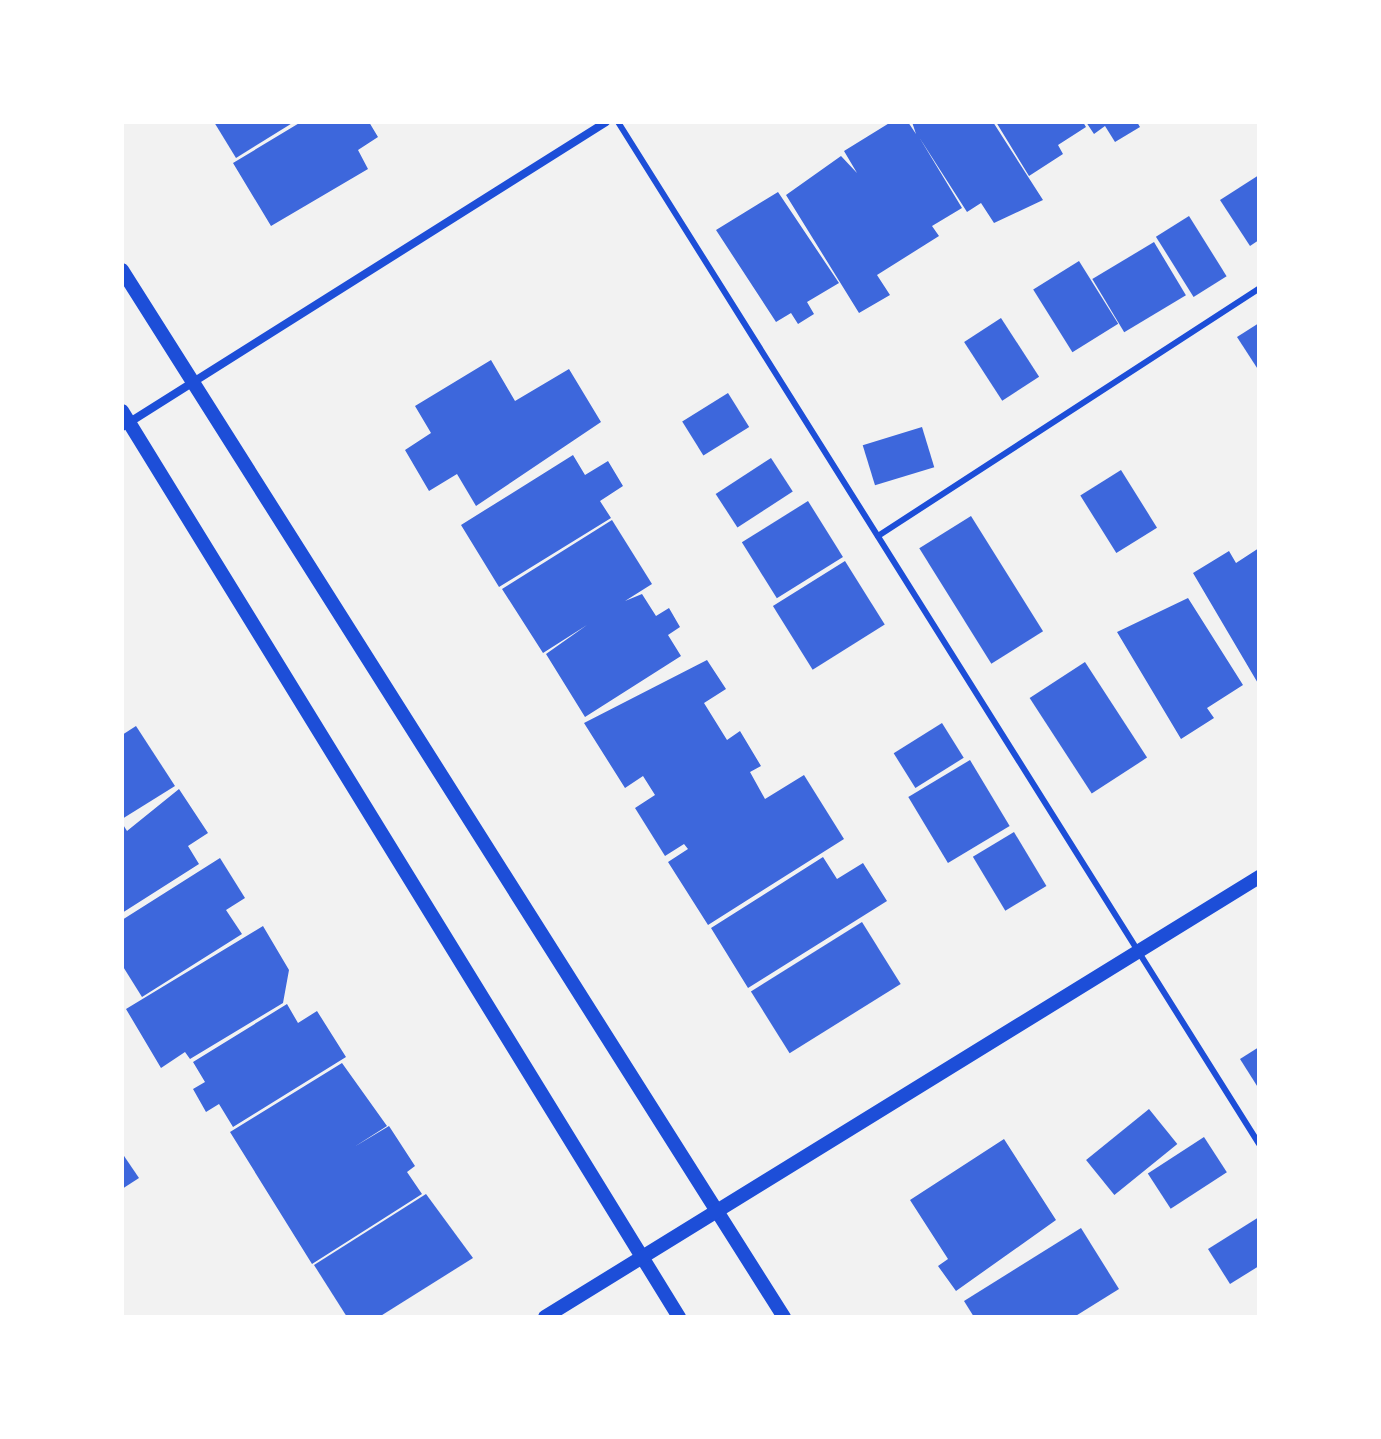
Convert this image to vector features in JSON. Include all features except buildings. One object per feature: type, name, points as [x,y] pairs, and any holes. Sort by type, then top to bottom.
[{"type":"street","points":[[606,122],[192,382],[124,420],[679,1317]]},
{"type":"street","points":[[122,270],[784,1317]]},
{"type":"street","points":[[545,1317],[1140,954],[1259,877]]},
{"type":"lane","points":[[618,122],[1259,1144]]},
{"type":"lane","points":[[878,536],[1259,289]]}]
